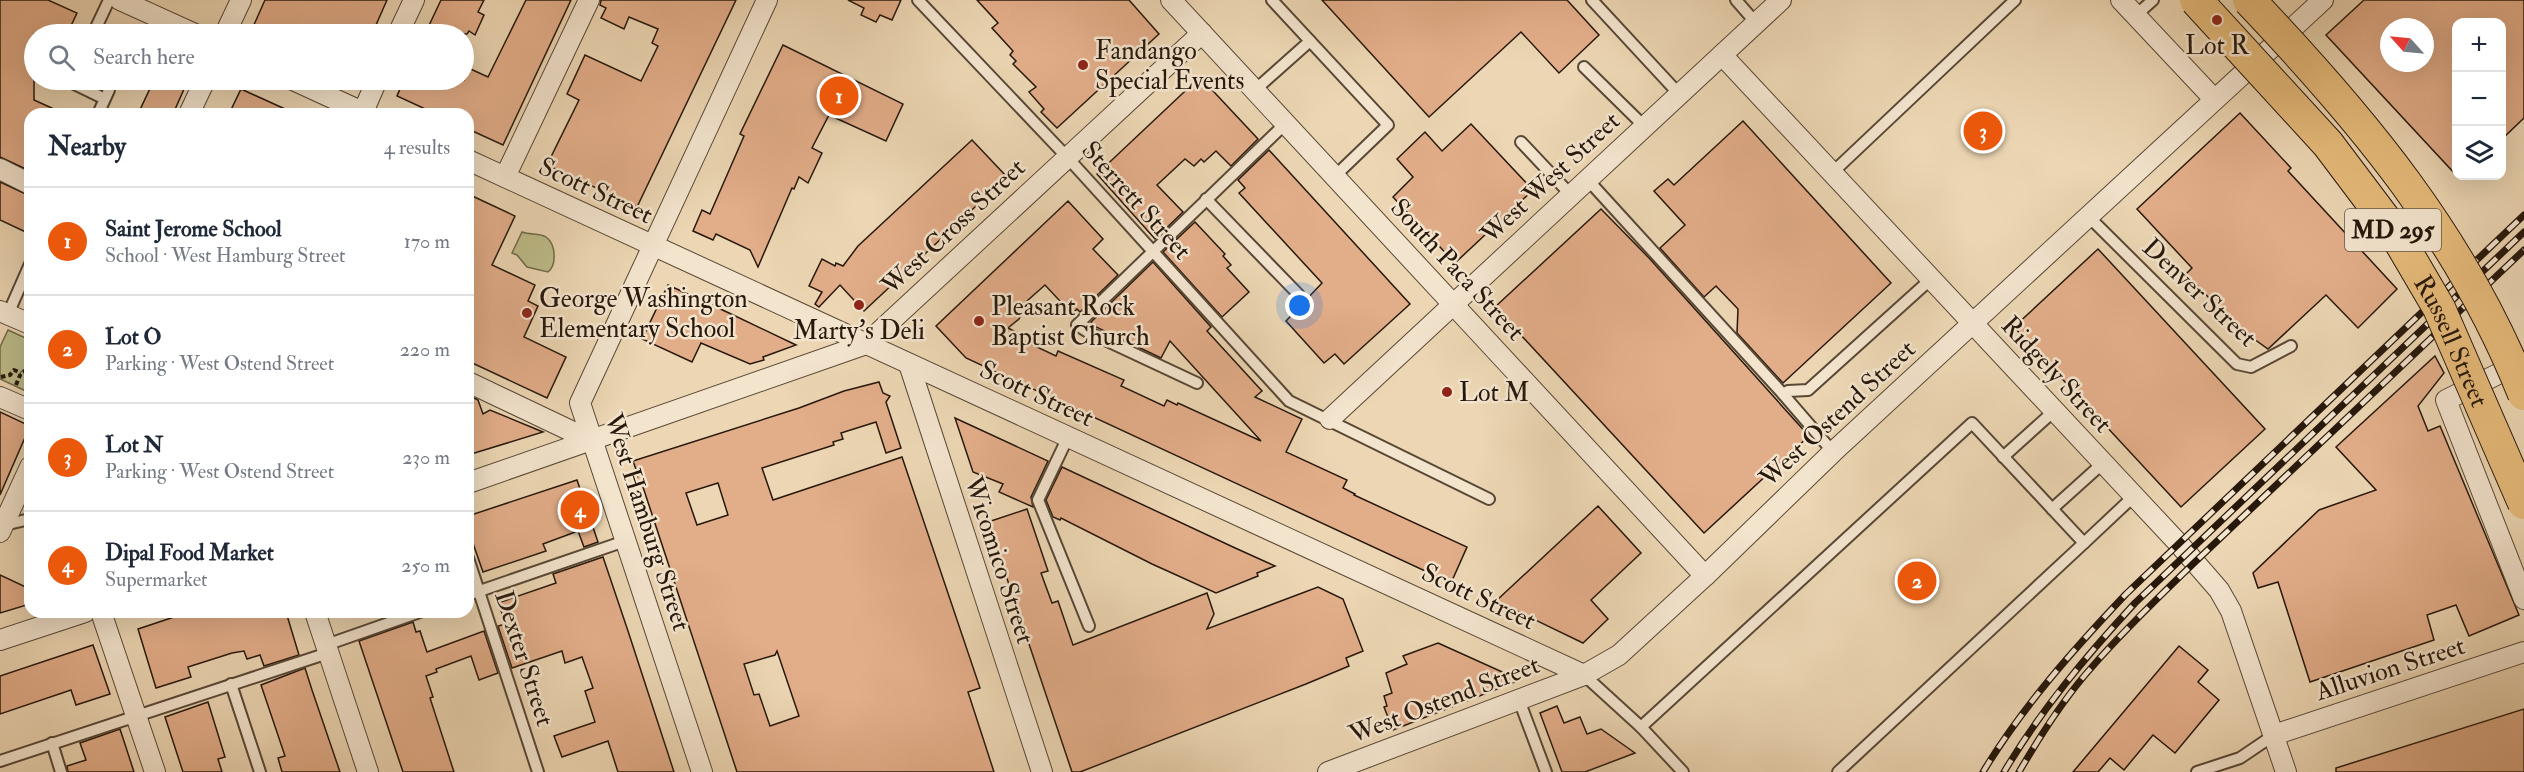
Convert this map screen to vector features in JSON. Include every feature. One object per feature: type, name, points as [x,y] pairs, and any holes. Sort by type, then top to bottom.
[{"type":"main road","name":"Russell Street","points":[[2196,0],[2328,144],[2395,233],[2439,308],[2524,503]]},
{"type":"main road","name":"Russell Street","points":[[2249,0],[2347,108],[2420,200],[2463,267],[2503,341],[2524,394]]},
{"type":"street","points":[[120,0],[173,24]]},
{"type":"street","points":[[230,24],[241,0]]},
{"type":"street","points":[[403,24],[414,0]]},
{"type":"street","points":[[506,177],[589,0]]},
{"type":"street","name":"West Hamburg Street","points":[[702,772],[580,403],[767,0]]},
{"type":"street","name":"South Paca Street","points":[[1172,0],[1705,576]]},
{"type":"street","name":"West West Street","points":[[1330,419],[1780,0]]},
{"type":"street","points":[[2121,0],[2214,99]]},
{"type":"street","name":"West Ostend Street","points":[[1328,772],[1584,675],[1619,654],[1705,576],[1833,452],[2323,0]]},
{"type":"street","name":"West Cross Street","points":[[474,481],[866,344],[1202,33]]},
{"type":"street","name":"Ridgely Street","points":[[1722,55],[2219,590],[2231,611],[2286,772]]},
{"type":"street","points":[[192,108],[200,90]]},
{"type":"street","points":[[315,90],[354,108]]},
{"type":"street","points":[[367,108],[373,90]]},
{"type":"street","name":"Scott Street","points":[[474,163],[1584,675]]},
{"type":"street","points":[[0,169],[24,181]]},
{"type":"street","points":[[4,312],[24,321]]},
{"type":"street","points":[[2524,361],[2446,400],[2524,599]]},
{"type":"street","name":"Wicomico Street","points":[[909,363],[1042,772]]},
{"type":"street","points":[[474,385],[592,441]]},
{"type":"street","points":[[7,393],[24,406]]},
{"type":"street","points":[[2,528],[24,480]]},
{"type":"street","points":[[0,640],[67,618]]},
{"type":"street","points":[[103,618],[155,772]]},
{"type":"street","points":[[317,618],[368,772]]},
{"type":"street","name":"Alluvion Street","points":[[2274,735],[2524,652]]},
{"type":"lane","points":[[98,24],[109,0]]},
{"type":"lane","name":"Sterrett Street","points":[[918,0],[1067,157],[1289,401],[1330,419],[1489,499]]},
{"type":"lane","points":[[1272,0],[1388,125],[1335,176]]},
{"type":"lane","points":[[1592,0],[1679,94]]},
{"type":"lane","points":[[1736,0],[1755,23]]},
{"type":"lane","points":[[1832,173],[2015,0]]},
{"type":"lane","points":[[2135,16],[2153,0]]},
{"type":"lane","points":[[1255,90],[1310,41]]},
{"type":"lane","points":[[1584,67],[1644,126]]},
{"type":"lane","points":[[95,90],[104,93],[100,108]]},
{"type":"lane","points":[[1197,383],[1077,325],[1152,250],[1286,123]]},
{"type":"lane","points":[[1521,141],[1571,195]]},
{"type":"lane","points":[[1588,180],[1833,452]]},
{"type":"lane","points":[[1206,199],[1299,295]]},
{"type":"lane","name":"Denver Street","points":[[2088,216],[2237,364],[2251,367],[2291,346]]},
{"type":"lane","points":[[4,312],[24,275]]},
{"type":"lane","points":[[1783,394],[1788,391],[1808,390],[1931,279]]},
{"type":"lane","points":[[2003,457],[2054,411]]},
{"type":"lane","points":[[1641,727],[1972,423],[2084,543]]},
{"type":"lane","points":[[1068,437],[1038,500],[1089,626]]},
{"type":"lane","points":[[2052,509],[2103,463]]},
{"type":"lane","points":[[1838,772],[2134,496]]},
{"type":"lane","points":[[2,528],[24,521]]},
{"type":"lane","points":[[474,593],[625,541]]},
{"type":"lane","name":"Dexter Street","points":[[474,576],[538,772]]},
{"type":"lane","points":[[0,761],[231,684],[405,618]]},
{"type":"lane","points":[[1584,675],[1641,727],[1683,772]]},
{"type":"lane","points":[[231,684],[261,772]]},
{"type":"lane","points":[[1519,700],[1546,772]]},
{"type":"lane","points":[[2197,772],[2240,758],[2274,735]]},
{"type":"lane","points":[[52,743],[62,772]]},
{"type":"path","points":[[0,378],[10,375],[15,370],[21,373]]},
{"type":"path","points":[[7,393],[24,371]]},
{"type":"shaded area","points":[[522,232],[544,236],[552,244],[554,260],[548,272],[527,267],[517,255],[512,253]]},
{"type":"shaded area","points":[[8,330],[24,337],[24,390],[0,379],[0,347]]},
{"type":"building","points":[[0,0],[48,0],[77,13],[72,24],[24,24],[24,90],[34,90],[34,100],[52,108],[24,108],[24,168],[0,157]]},
{"type":"building","points":[[265,0],[387,0],[376,24],[254,24]]},
{"type":"building","points":[[441,0],[484,0],[478,12],[484,15],[475,35],[474,24],[430,24]]},
{"type":"building","points":[[526,0],[571,0],[503,145],[474,132],[474,108],[423,108],[397,96],[400,90],[474,90],[474,71],[488,77]]},
{"type":"building","points":[[601,0],[736,0],[637,207],[547,165],[579,100],[567,94],[585,55],[641,81],[658,46],[652,43],[658,29],[629,17],[624,29],[601,18],[606,8],[600,5]]},
{"type":"building","points":[[848,0],[901,0],[892,20],[880,15],[876,22],[861,15],[864,8]]},
{"type":"building","name":"Fandango Special Events","points":[[977,0],[1129,0],[1159,34],[1057,128],[1041,112],[1044,109],[1029,92],[1036,87],[1013,64],[1016,61],[1010,55],[1013,51],[992,28],[998,23]]},
{"type":"building","points":[[1322,0],[1567,0],[1599,35],[1559,73],[1521,32],[1429,117]]},
{"type":"building","points":[[2364,0],[2524,0],[2524,118],[2506,135],[2506,18],[2452,18],[2452,171],[2326,35]]},
{"type":"building","points":[[783,45],[903,104],[886,141],[829,115],[812,148],[822,153],[808,183],[799,177],[794,189],[792,188],[758,267],[750,250],[716,234],[713,240],[693,231],[702,210],[710,214],[744,136],[740,134]]},
{"type":"building","points":[[1200,77],[1258,139],[1231,166],[1216,151],[1204,162],[1201,159],[1194,166],[1185,159],[1157,185],[1183,212],[1155,239],[1097,174]]},
{"type":"building","points":[[149,90],[184,90],[176,108],[141,108]]},
{"type":"building","points":[[241,90],[243,90],[283,108],[232,108]]},
{"type":"building","points":[[2240,113],[2291,168],[2288,171],[2397,289],[2358,328],[2326,295],[2268,349],[2236,326],[2186,274],[2192,268],[2137,209]]},
{"type":"building","points":[[1743,121],[1891,283],[1783,383],[1737,333],[1738,309],[1716,286],[1704,297],[1660,248],[1685,225],[1654,191],[1668,179],[1674,185]]},
{"type":"building","points":[[1471,124],[1533,190],[1455,263],[1393,197],[1413,177],[1397,159],[1425,132],[1442,151]]},
{"type":"building","points":[[972,140],[1007,177],[864,311],[840,285],[819,307],[815,304],[822,292],[809,286],[822,259],[835,266],[836,263],[843,266],[858,246]]},
{"type":"building","points":[[1269,150],[1410,304],[1344,364],[1335,354],[1324,363],[1286,321],[1322,283],[1239,193],[1245,188],[1238,180]]},
{"type":"building","points":[[0,182],[24,193],[24,231],[0,220]]},
{"type":"building","name":"George Washington Elementary School","points":[[474,197],[515,216],[492,265],[535,285],[528,301],[538,306],[524,337],[566,357],[547,398],[474,364]]},
{"type":"building","points":[[1068,201],[1103,239],[1093,249],[1118,275],[1080,312],[1077,309],[1072,314],[1045,285],[1027,301],[1019,319],[1008,328],[1024,336],[1022,340],[1056,356],[1058,351],[1124,380],[1121,386],[1164,406],[1167,400],[1177,405],[1178,403],[1261,441],[1170,341],[1161,358],[1096,327],[1091,322],[1153,262],[1211,327],[1207,331],[1262,391],[1255,397],[1302,419],[1286,452],[1347,480],[1343,488],[1354,495],[1467,547],[1451,583],[966,358],[936,326]]},
{"type":"building","points":[[1601,209],[1649,258],[1809,436],[1704,533],[1495,307]]},
{"type":"building","points":[[1195,222],[1225,254],[1223,256],[1231,265],[1227,268],[1249,292],[1222,317],[1163,252]]},
{"type":"building","points":[[2098,249],[2265,429],[2181,507],[2014,327]]},
{"type":"building","points":[[668,285],[796,345],[750,364],[701,343],[692,362],[642,339]]},
{"type":"building","points":[[2435,356],[2444,373],[2418,406],[2428,431],[2440,426],[2519,615],[2469,636],[2456,605],[2427,615],[2434,640],[2310,682],[2278,582],[2258,588],[2253,573],[2319,510],[2376,490],[2336,447]]},
{"type":"building","points":[[879,382],[883,393],[890,396],[886,402],[901,448],[886,453],[876,422],[841,433],[843,439],[833,442],[834,445],[762,468],[773,500],[902,457],[980,688],[968,692],[994,772],[737,772],[642,484],[635,481],[638,475],[633,461],[799,408],[844,391]],"holes":[[[718,483],[728,515],[697,525],[686,493]],[[777,651],[799,716],[770,726],[759,694],[754,695],[744,664],[775,655]]]},
{"type":"building","points":[[474,398],[478,400],[483,414],[490,410],[543,432],[474,453]]},
{"type":"building","points":[[0,412],[24,423],[24,440],[0,495]]},
{"type":"building","points":[[955,418],[1048,461],[1031,497],[1033,507],[999,492],[1003,484],[973,472]]},
{"type":"building","points":[[1062,467],[1275,566],[1257,573],[1258,576],[1216,593],[1152,564],[1061,518],[1060,520],[1053,517],[1046,500]]},
{"type":"building","points":[[577,480],[598,542],[584,547],[578,531],[543,544],[546,551],[483,572],[474,546],[474,514]]},
{"type":"building","points":[[1598,506],[1641,553],[1591,600],[1608,619],[1583,643],[1496,601]]},
{"type":"building","points":[[1027,509],[1048,571],[1041,573],[1052,603],[1058,601],[1073,645],[1207,593],[1214,614],[1207,629],[1318,587],[1343,599],[1363,651],[1346,658],[1349,666],[1306,684],[1080,772],[1072,772],[988,522]]},
{"type":"building","points":[[603,557],[674,772],[618,772],[608,741],[562,757],[554,736],[595,722],[585,691],[593,688],[582,657],[565,663],[562,651],[512,668],[498,626],[506,624],[498,603],[556,583],[553,574]]},
{"type":"building","points":[[0,575],[24,586],[24,606],[0,613]]},
{"type":"building","points":[[171,618],[288,618],[299,655],[264,666],[260,655],[247,659],[244,651],[232,653],[188,667],[191,677],[156,688],[138,629]]},
{"type":"building","points":[[413,622],[416,632],[420,631],[427,652],[484,631],[498,673],[479,680],[471,656],[436,669],[437,672],[426,676],[433,697],[430,698],[454,772],[403,772],[359,641]]},
{"type":"building","points":[[1438,643],[1520,680],[1393,730],[1384,707],[1387,706],[1384,696],[1392,693],[1386,673],[1407,664],[1403,656]]},
{"type":"building","points":[[93,645],[110,694],[76,705],[71,690],[0,714],[0,676]]},
{"type":"building","points":[[2179,646],[2208,670],[2198,682],[2219,700],[2175,753],[2153,735],[2124,770],[2110,758],[2098,772],[2073,772]]},
{"type":"building","points":[[305,668],[340,772],[282,772],[278,758],[285,756],[261,685]]},
{"type":"building","points":[[208,702],[225,757],[218,759],[222,772],[183,772],[165,717]]},
{"type":"building","points":[[1557,706],[1564,723],[1580,717],[1587,734],[1601,729],[1635,753],[1585,772],[1562,772],[1540,713]]},
{"type":"building","points":[[2524,709],[2524,772],[2336,772],[2336,768]]},
{"type":"building","points":[[120,729],[134,772],[68,772],[67,766],[86,760],[80,743]]},
{"type":"railway","points":[[1983,772],[2032,701],[2126,594],[2524,215]]},
{"type":"railway","points":[[2004,772],[2033,727],[2065,684],[2135,603],[2524,232]]},
{"type":"railway","points":[[2019,772],[2072,691],[2129,626],[2524,250]]},
{"type":"place","name":"Lot R","points":[[2217,20]]},
{"type":"place","name":"Fandango Special Events","points":[[1083,65]]},
{"type":"place","name":"Saint Jerome School","points":[[839,96]]},
{"type":"place","name":"Lot N","points":[[1983,131]]},
{"type":"place","name":"Marty's Deli","points":[[859,305]]},
{"type":"place","name":"George Washington Elementary School","points":[[527,313]]},
{"type":"place","name":"Pleasant Rock Baptist Church","points":[[979,321]]},
{"type":"place","name":"Lot M","points":[[1447,392]]},
{"type":"place","name":"Dipal Food Market","points":[[580,510]]},
{"type":"place","name":"Lot O","points":[[1917,581]]}]
